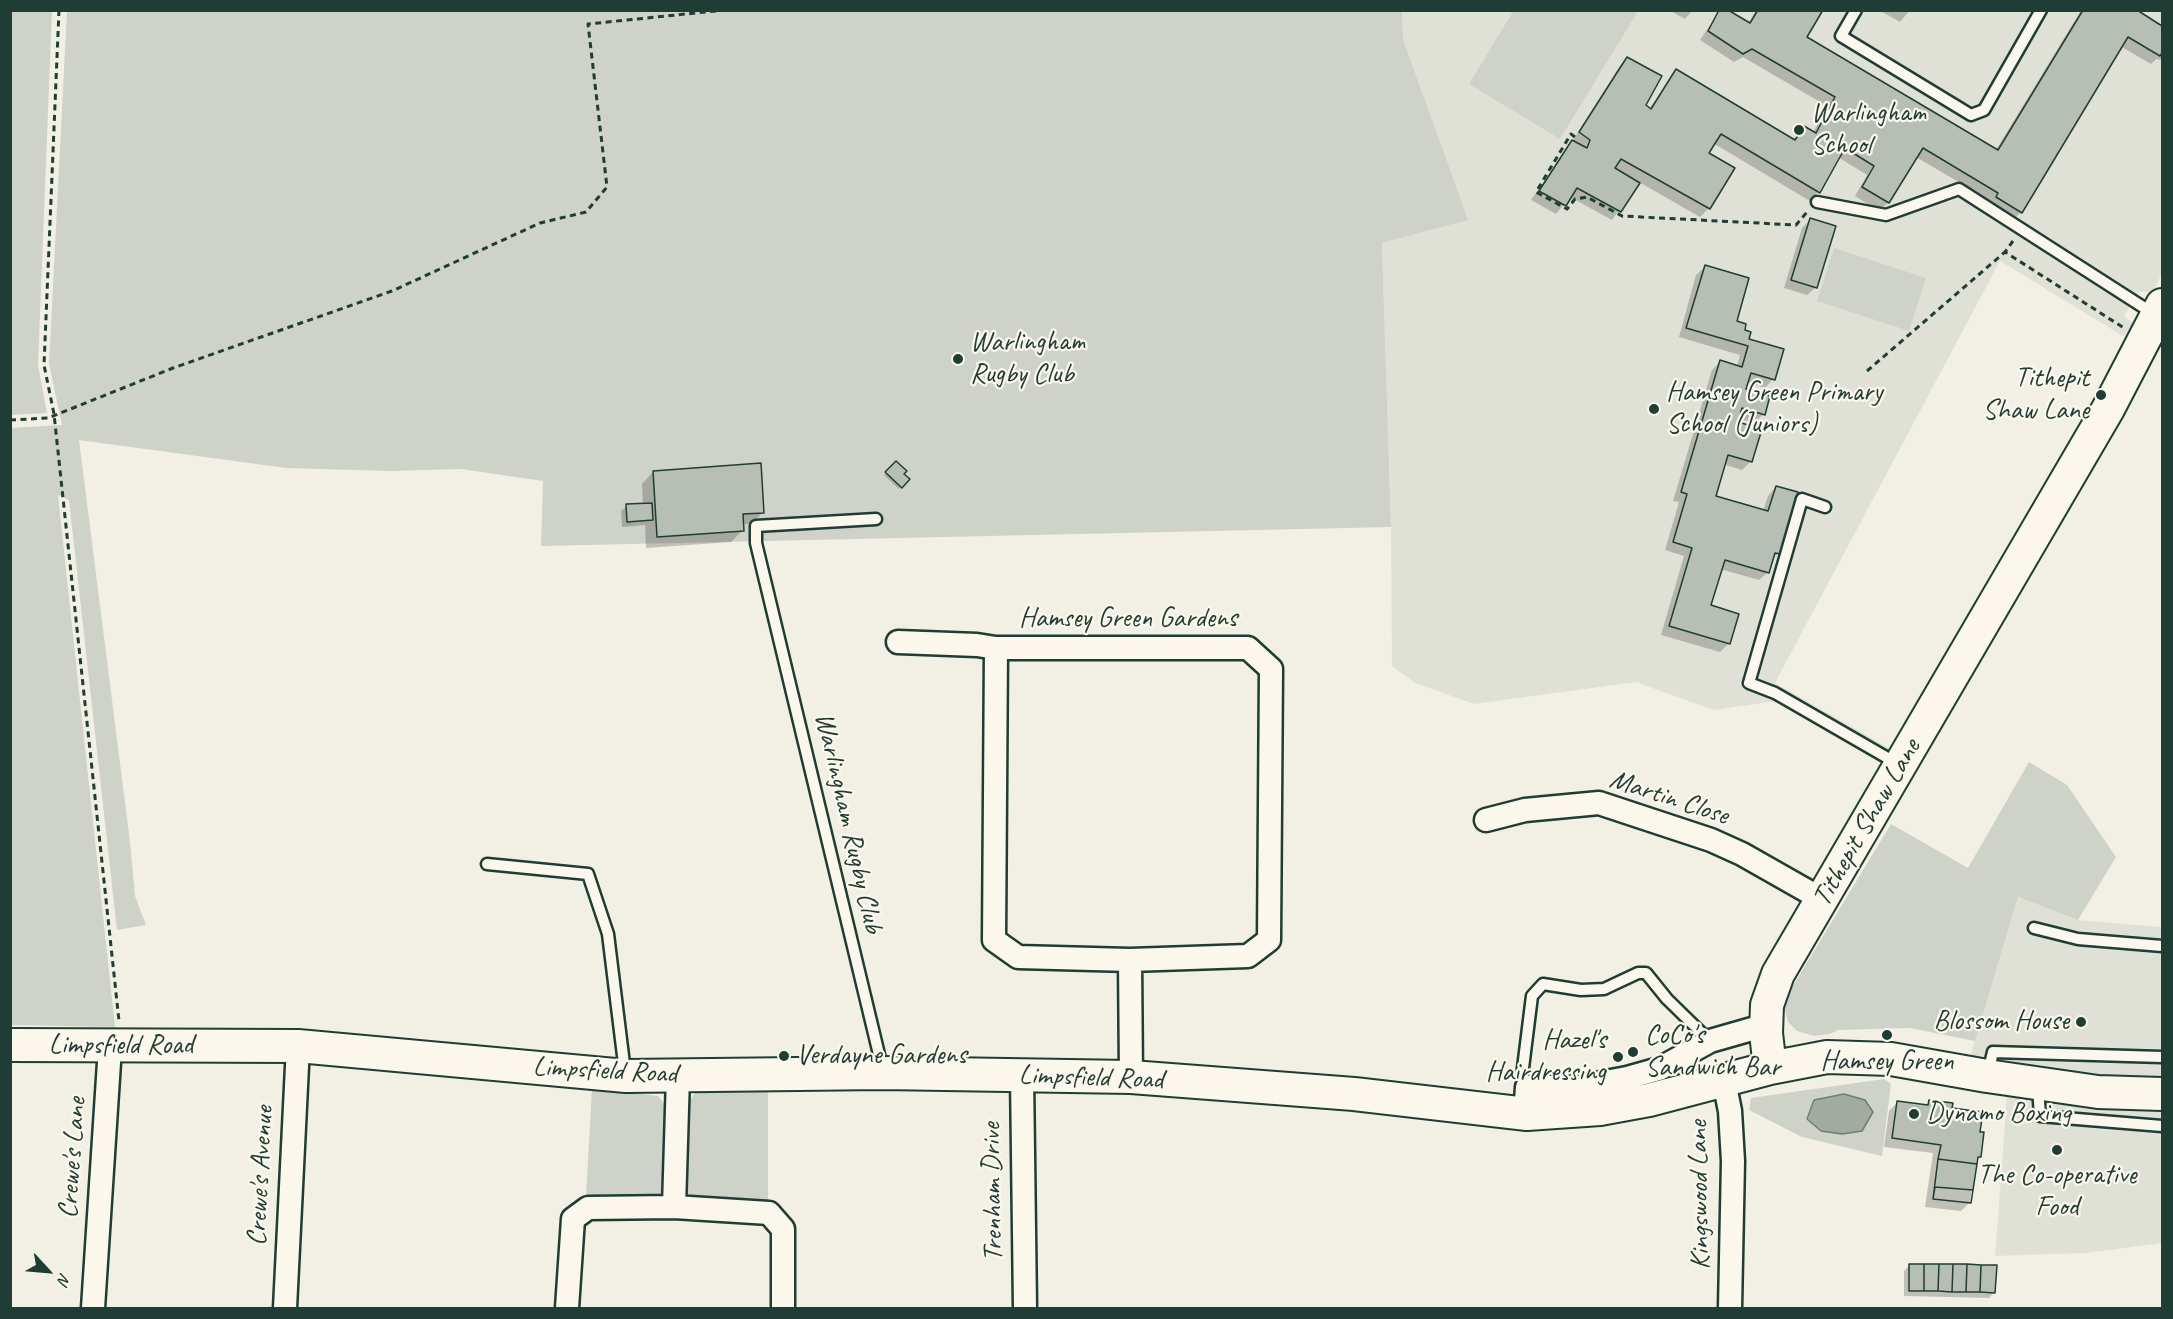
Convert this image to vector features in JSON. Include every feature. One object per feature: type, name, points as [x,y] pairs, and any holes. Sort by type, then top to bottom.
[{"type":"main road","name":"Tithepit Shaw Lane","points":[[1770,1068],[1766,1025],[1767,1005],[1778,974],[2108,409],[2154,320]]},
{"type":"main road","name":"Limpsfield Road","points":[[10,1045],[298,1046],[626,1076],[883,1073],[1131,1077],[1354,1094],[1526,1100],[1600,1109],[1724,1081],[1770,1068],[1827,1057],[1891,1059],[2098,1092],[2163,1094]]},
{"type":"street","points":[[898,642],[977,645],[996,648]]},
{"type":"street","name":"Hamsey Green Gardens","points":[[996,648],[1248,648],[1271,669],[1269,940],[1248,956],[1130,960],[1018,957],[994,940],[996,648]]},
{"type":"street","name":"Martin Close","points":[[1486,820],[1526,810],[1599,803],[1711,840],[1742,854],[1823,900]]},
{"type":"street","points":[[1130,960],[1131,1077]]},
{"type":"street","points":[[1526,1100],[1659,1069],[1710,1041],[1766,1025]]},
{"type":"street","name":"Crewe's Avenue","points":[[285,1308],[298,1046]]},
{"type":"street","name":"Crewe's Lane","points":[[93,1308],[116,1047]]},
{"type":"street","name":"Trenham Drive","points":[[1022,1075],[1025,1308]]},
{"type":"street","points":[[674,1207],[678,1076]]},
{"type":"street","name":"Kingswood Lane","points":[[1724,1081],[1730,1111],[1733,1161],[1730,1308]]},
{"type":"street","points":[[567,1308],[573,1219],[588,1208],[674,1207],[769,1213],[783,1229],[783,1308]]},
{"type":"lane","points":[[1856,10],[1841,36],[1971,115],[1984,110],[2041,10]]},
{"type":"lane","points":[[1817,202],[1886,215],[1959,189],[2022,228],[2154,320]]},
{"type":"lane","points":[[1826,507],[1802,500],[1749,683],[1775,693],[1900,766]]},
{"type":"lane","name":"Warlingham Rugby Club","points":[[876,519],[756,525],[756,543],[883,1073]]},
{"type":"lane","points":[[487,864],[588,874],[608,934],[626,1076]]},
{"type":"lane","points":[[2034,928],[2078,939],[2163,946]]},
{"type":"lane","points":[[1526,1100],[1522,1076],[1532,996],[1543,984],[1581,990],[1604,989],[1638,973],[1646,973],[1667,999],[1710,1041]]},
{"type":"lane","points":[[1987,1076],[1993,1052],[2163,1057]]},
{"type":"lane","points":[[2038,1084],[2040,1116],[2163,1126]]},
{"type":"path","points":[[59,10],[44,365],[54,414],[116,1047]]},
{"type":"path","points":[[10,420],[48,418],[174,368],[392,291],[540,223],[586,212],[607,187],[588,24],[725,10]]},
{"type":"path","points":[[1575,137],[1571,134],[1536,192],[1567,209],[1575,199],[1587,197],[1622,216],[1796,225],[1817,202]]},
{"type":"path","points":[[1868,371],[2005,252],[2022,228]]},
{"type":"path","points":[[2005,252],[2154,320]]},
{"type":"shaded area","points":[[11,10],[52,11],[38,365],[47,413],[11,415]]},
{"type":"shaded area","points":[[1514,10],[1638,11],[1560,139],[1469,84]]},
{"type":"shaded area","points":[[67,11],[1402,11],[1403,39],[1468,220],[1382,243],[1391,527],[541,546],[543,481],[461,469],[390,471],[286,468],[79,440],[135,896],[146,925],[117,930],[69,500],[58,495],[115,1027],[11,1025],[11,428],[62,425],[49,364]]},
{"type":"shaded area","points":[[1402,11],[2162,11],[2162,273],[2153,292],[2138,292],[2133,299],[2124,316],[2134,324],[2126,338],[2000,261],[1775,683],[1894,751],[1887,764],[1777,701],[1713,710],[1636,682],[1474,704],[1415,683],[1392,666],[1391,527],[1382,243],[1467,220],[1403,39]]},
{"type":"shaded area","points":[[1834,248],[1926,278],[1909,331],[1817,301]]},
{"type":"shaded area","points":[[2029,762],[2067,785],[2116,857],[2078,920],[2018,897],[1975,1041],[1910,1028],[1838,1030],[1830,1034],[1814,1036],[1797,1031],[1788,1022],[1784,1007],[1788,994],[1891,824],[1968,868]]},
{"type":"shaded area","points":[[2018,897],[2078,920],[2162,927],[2162,1083],[2049,1075],[1970,1057]]},
{"type":"shaded area","points":[[1884,1079],[1891,1084],[1882,1156],[1802,1137],[1749,1110],[1751,1098]]},
{"type":"shaded area","points":[[592,1088],[658,1096],[668,1109],[663,1194],[652,1200],[586,1196]]},
{"type":"shaded area","points":[[697,1091],[768,1092],[768,1204],[694,1200],[683,1190],[686,1105]]},
{"type":"shaded area","points":[[1844,1094],[1865,1100],[1873,1112],[1862,1131],[1842,1134],[1821,1131],[1807,1119],[1814,1100]]},
{"type":"shaded area","points":[[2007,1096],[2162,1107],[2162,1243],[2087,1253],[1995,1256]]},
{"type":"building","points":[[1719,10],[1728,10],[1750,23],[1758,10],[1823,10],[1807,37],[1998,150],[2083,10],[2137,10],[2162,26],[2162,53],[2160,56],[2128,37],[2022,213],[1996,197],[1998,193],[1923,148],[1889,203],[1862,187],[1874,166],[1845,148],[1820,193],[1721,134],[1709,153],[1735,168],[1710,209],[1621,159],[1615,168],[1640,183],[1621,212],[1577,188],[1566,206],[1539,191],[1572,140],[1587,148],[1590,140],[1579,132],[1627,57],[1662,76],[1646,105],[1651,109],[1676,69],[1795,140],[1804,126],[1816,133],[1835,97],[1752,49],[1743,54],[1708,31]]},
{"type":"building","points":[[1810,218],[1836,226],[1817,288],[1791,280]]},
{"type":"building","points":[[1705,265],[1749,278],[1737,321],[1746,324],[1745,330],[1751,332],[1749,339],[1784,349],[1775,380],[1751,373],[1746,389],[1770,396],[1765,415],[1742,408],[1738,422],[1762,429],[1752,462],[1728,455],[1716,496],[1768,511],[1776,486],[1798,492],[1780,554],[1775,553],[1769,573],[1725,560],[1711,605],[1739,614],[1730,644],[1669,626],[1692,548],[1673,542],[1687,494],[1681,492],[1720,360],[1742,367],[1748,346],[1686,328]]},
{"type":"building","points":[[896,461],[907,471],[904,474],[910,479],[902,488],[885,472]]},
{"type":"building","points":[[761,463],[764,513],[743,514],[744,531],[657,537],[653,471]]},
{"type":"building","points":[[652,503],[653,520],[627,522],[626,504]]},
{"type":"building","points":[[1929,1100],[1953,1103],[1952,1108],[1983,1112],[1980,1132],[1984,1132],[1981,1157],[1978,1157],[1977,1164],[1938,1159],[1941,1145],[1892,1138],[1897,1101],[1928,1105]]},
{"type":"building","points":[[1938,1159],[1977,1164],[1971,1203],[1933,1199]]},
{"type":"building","points":[[1935,1187],[1973,1190],[1971,1203],[1933,1199]]},
{"type":"building","points":[[1909,1264],[1924,1264],[1924,1291],[1909,1291]]},
{"type":"building","points":[[1924,1264],[1939,1264],[1938,1291],[1924,1291]]},
{"type":"building","points":[[1939,1264],[1953,1264],[1952,1292],[1938,1291]]},
{"type":"building","points":[[1953,1264],[1967,1264],[1966,1292],[1952,1292]]},
{"type":"building","points":[[1967,1264],[1981,1265],[1980,1292],[1966,1292]]},
{"type":"building","points":[[1981,1265],[1997,1265],[1995,1293],[1980,1292]]},
{"type":"place","name":"Warlingham School","points":[[1799,130]]},
{"type":"place","name":"Warlingham Rugby Club","points":[[958,359]]},
{"type":"place","name":"Tithepit Shaw Lane","points":[[2101,395]]},
{"type":"place","name":"Hamsey Green Primary School (Juniors)","points":[[1654,409]]},
{"type":"place","name":"Blossom House","points":[[2081,1022]]},
{"type":"place","name":"Hamsey Green","points":[[1887,1035]]},
{"type":"place","name":"CoCo's Sandwich Bar","points":[[1633,1052]]},
{"type":"place","name":"Verdayne Gardens","points":[[784,1056]]},
{"type":"place","name":"Hazel's Hairdressing","points":[[1618,1057]]},
{"type":"place","name":"Dynamo Boxing","points":[[1914,1114]]},
{"type":"place","name":"The Co-operative Food","points":[[2057,1150]]}]
